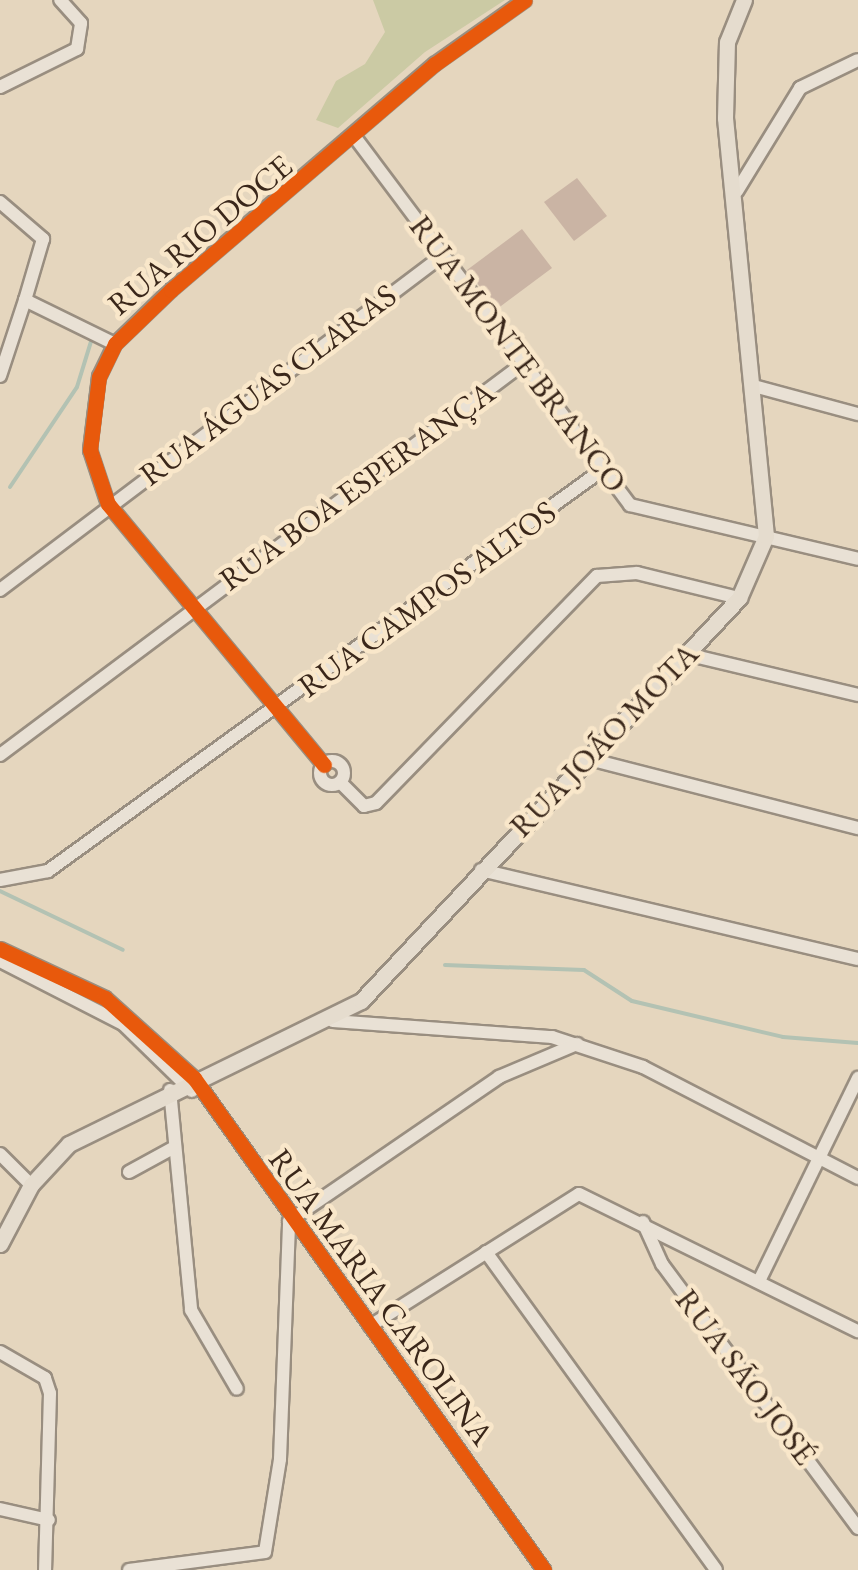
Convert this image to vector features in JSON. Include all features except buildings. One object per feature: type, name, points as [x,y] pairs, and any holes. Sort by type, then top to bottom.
[{"type":"main road","name":"RUA JOÃO MOTA","points":[[0,1244],[31,1185],[69,1144],[182,1084],[333,1022],[377,987],[585,758],[739,598],[766,536],[726,70],[744,0]]},
{"type":"street","points":[[0,87],[77,49],[81,24],[60,0]]},
{"type":"street","name":"RUA RIO DOCE","points":[[525,0],[435,64],[356,140],[116,344],[91,422],[108,504],[324,765],[340,765],[340,782],[364,806],[376,803],[597,576],[637,572],[739,598]]},
{"type":"street","points":[[737,192],[800,88],[858,60]]},
{"type":"street","name":"RUA MONTE BRANCO","points":[[356,140],[602,470],[652,515],[766,536],[858,560]]},
{"type":"street","points":[[0,202],[43,239],[0,376]]},
{"type":"street","name":"RUA ÁGUAS CLARAS","points":[[0,590],[108,504],[442,256]]},
{"type":"street","points":[[25,300],[116,344]]},
{"type":"street","name":"RUA BOA ESPERANÇA","points":[[0,755],[524,362]]},
{"type":"street","points":[[754,386],[858,414]]},
{"type":"street","name":"RUA CAMPOS ALTOS","points":[[0,880],[48,871],[602,470]]},
{"type":"street","points":[[686,654],[858,695]]},
{"type":"street","points":[[585,758],[858,828]]},
{"type":"street","points":[[482,870],[858,959]]},
{"type":"street","points":[[0,949],[105,998],[182,1084],[173,1148],[191,1310],[237,1389]]},
{"type":"street","points":[[0,962],[123,1024],[182,1084]]},
{"type":"street","points":[[333,1022],[529,1032],[578,1044],[642,1066],[858,1178]]},
{"type":"street","points":[[263,1570],[280,1460],[289,1221],[498,1077],[578,1044]]},
{"type":"street","points":[[760,1279],[858,1078]]},
{"type":"street","name":"RUA MARIA CAROLINA","points":[[182,1084],[208,1106],[544,1570]]},
{"type":"street","points":[[129,1172],[173,1148]]},
{"type":"street","points":[[0,1154],[31,1185]]},
{"type":"street","points":[[370,1326],[579,1194],[760,1279],[858,1331]]},
{"type":"street","name":"RUA SÃO JOSÉ","points":[[643,1222],[662,1264],[858,1528]]},
{"type":"street","points":[[486,1252],[716,1570]]},
{"type":"street","points":[[0,1352],[45,1378],[50,1393],[45,1570]]},
{"type":"street","points":[[0,1509],[49,1520]]},
{"type":"street","points":[[129,1570],[265,1552]]},
{"type":"green space","points":[[373,0],[505,0],[425,52],[338,128],[316,120],[336,81],[365,64],[385,32]]},
{"type":"waterway","points":[[10,487],[77,387],[93,335]]},
{"type":"waterway","points":[[0,891],[123,950]]},
{"type":"waterway","points":[[445,965],[584,970],[632,1001],[783,1037],[858,1043]]},
{"type":"cycle path","points":[[324,765],[108,504],[90,450],[99,377],[115,344],[171,290],[435,64],[525,0]]},
{"type":"cycle path","points":[[0,949],[105,998],[194,1078],[544,1570]]}]
